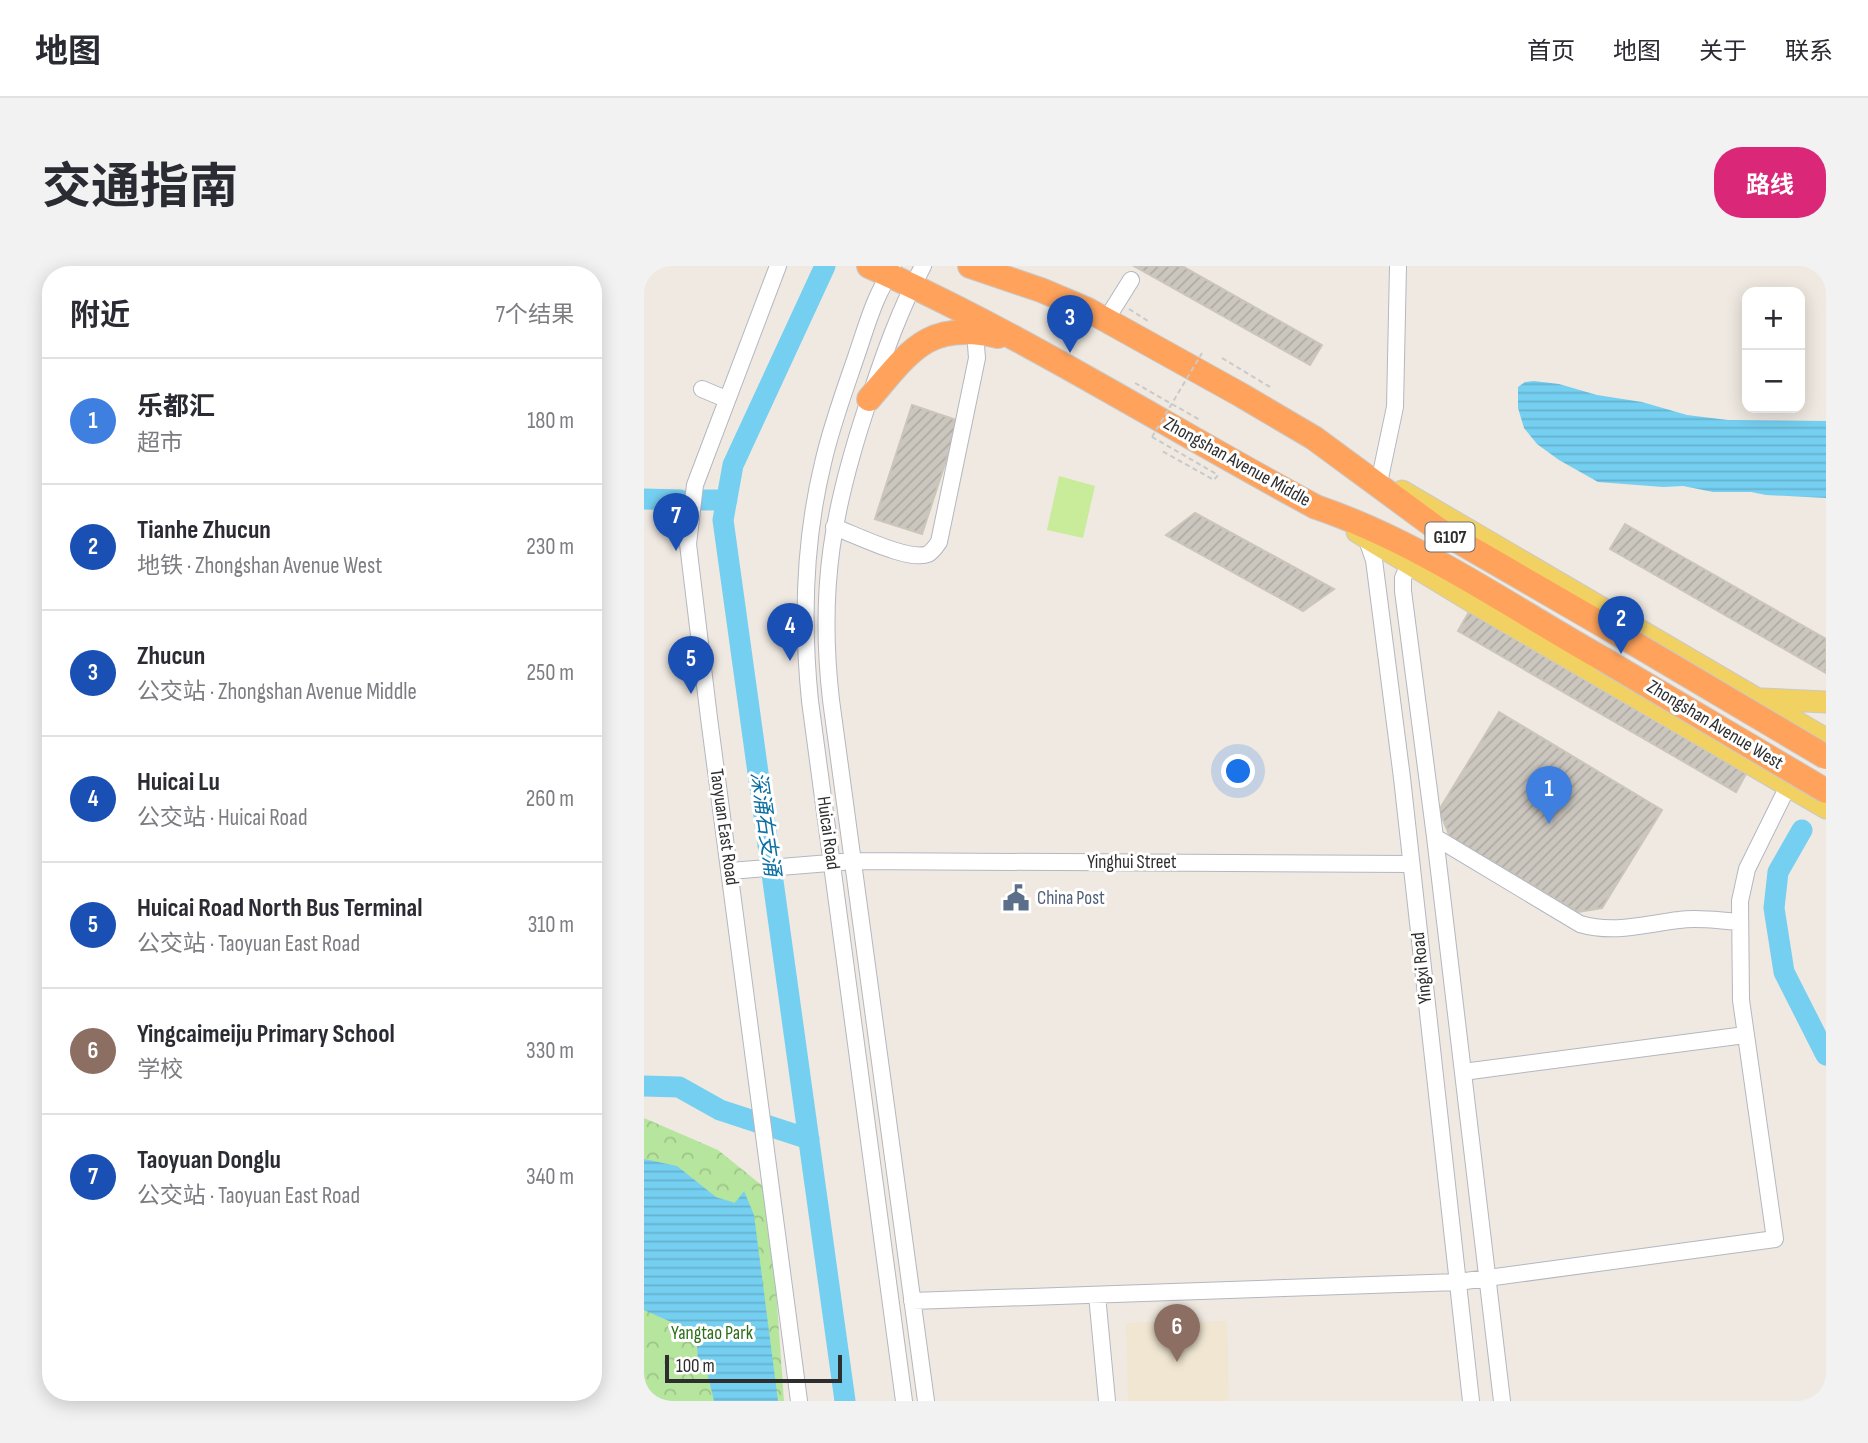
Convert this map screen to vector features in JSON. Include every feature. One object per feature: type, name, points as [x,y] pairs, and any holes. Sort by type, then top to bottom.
[{"type":"highway","name":"G107","points":[[970,266],[1000,272],[1067,300],[1116,314],[1332,451]]},
{"type":"highway","name":"Zhongshan Avenue Middle","points":[[885,269],[918,276],[1020,341],[1316,507],[1352,519],[1412,547],[1603,659]]},
{"type":"highway","points":[[869,400],[909,352],[922,342],[954,332],[975,332],[1020,341]]},
{"type":"highway","name":"Zhongshan Avenue West","points":[[1332,451],[1439,530],[1826,757]]},
{"type":"highway","name":"Zhongshan Avenue West","points":[[1603,659],[1826,791]]},
{"type":"main road","points":[[1332,451],[1826,739]]},
{"type":"main road","points":[[1316,507],[1826,807]]},
{"type":"main road","points":[[1693,730],[1720,729],[1734,716],[1735,699],[1727,682]]},
{"type":"main road","points":[[1754,698],[1826,702]]},
{"type":"street","name":"Taoyuan East Road","points":[[778,266],[695,485],[688,544],[799,1401]]},
{"type":"street","points":[[1380,478],[1395,407],[1398,266]]},
{"type":"street","name":"Huicai Road","points":[[885,269],[823,462],[807,576],[805,634],[810,701],[904,1401]]},
{"type":"street","name":"Huicai Road","points":[[918,276],[888,343],[846,472],[834,527],[827,578],[826,642],[831,700],[926,1401]]},
{"type":"street","points":[[1116,314],[1131,280]]},
{"type":"street","points":[[834,527],[909,555],[928,553],[934,549],[939,542],[977,358],[975,332]]},
{"type":"street","points":[[702,389],[726,400]]},
{"type":"street","name":"Yingxi Road","points":[[1366,537],[1374,559],[1471,1401]]},
{"type":"street","name":"Yingxi Road","points":[[1409,564],[1403,585],[1502,1401]]},
{"type":"street","points":[[1376,582],[1403,585]]},
{"type":"street","points":[[912,1301],[1458,1282],[1775,1239],[1741,1000],[1740,901],[1748,869],[1788,786]]},
{"type":"street","points":[[825,817],[847,814]]},
{"type":"street","points":[[1435,837],[1580,924],[1599,929],[1623,929],[1682,919],[1740,922]]},
{"type":"street","name":"Yinghui Street","points":[[730,871],[854,861],[1411,864]]},
{"type":"street","points":[[1463,1072],[1745,1035]]},
{"type":"street","points":[[872,1164],[892,1161]]},
{"type":"street","points":[[877,1201],[897,1198]]},
{"type":"street","points":[[1097,1295],[1107,1401]]},
{"type":"path","points":[[1116,314],[1147,321]]},
{"type":"path","points":[[1162,451],[1214,481],[1218,475],[1152,437],[1202,353]]},
{"type":"path","points":[[1222,358],[1240,368]]},
{"type":"shaded area","points":[[1227,1321],[1229,1401],[1128,1401],[1126,1323]]},
{"type":"green space","points":[[1059,476],[1095,486],[1083,538],[1047,530]]},
{"type":"green space","name":"Yangtao Park","points":[[644,1118],[718,1150],[769,1191],[784,1401],[644,1401]]},
{"type":"water","points":[[1534,381],[1642,402],[1687,415],[1728,420],[1826,421],[1826,498],[1598,482],[1537,444],[1524,428],[1518,408],[1518,387],[1525,382]]},
{"type":"water","name":"Yangtao Park","points":[[644,1159],[677,1166],[716,1197],[735,1203],[744,1191],[754,1215],[778,1401],[714,1401],[707,1372],[698,1363],[697,1345],[678,1325],[644,1310]]},
{"type":"building","points":[[1134,266],[1182,266],[1322,345],[1310,365]]},
{"type":"building","points":[[912,405],[959,421],[922,534],[875,519]]},
{"type":"building","points":[[1195,513],[1334,589],[1303,611],[1166,535]]},
{"type":"building","points":[[1625,524],[1826,639],[1826,673],[1610,549]]},
{"type":"building","points":[[1473,605],[1751,765],[1736,792],[1458,631]]},
{"type":"building","points":[[1499,712],[1662,810],[1602,908],[1578,912],[1450,837],[1439,810]]},
{"type":"waterway","name":"深涌右支涌","points":[[825,266],[733,465],[723,520],[845,1401]]},
{"type":"waterway","points":[[644,499],[681,500]]},
{"type":"waterway","points":[[703,500],[727,500]]},
{"type":"waterway","points":[[1802,830],[1778,872],[1774,908],[1784,972],[1826,1055]]},
{"type":"waterway","points":[[644,1086],[679,1087],[720,1110],[809,1139]]},
{"type":"place","name":"Zhucun","points":[[1070,353]]},
{"type":"place","name":"Taoyuan Donglu","points":[[676,551]]},
{"type":"place","name":"Tianhe Zhucun","points":[[1621,654]]},
{"type":"place","name":"Huicai Lu","points":[[790,661]]},
{"type":"place","name":"Huicai Road North Bus Terminal","points":[[691,694]]},
{"type":"place","name":"乐都汇","points":[[1549,824]]},
{"type":"place","name":"China Post","points":[[1016,898]]},
{"type":"place","name":"Yingcaimeiju Primary School","points":[[1177,1362]]}]
